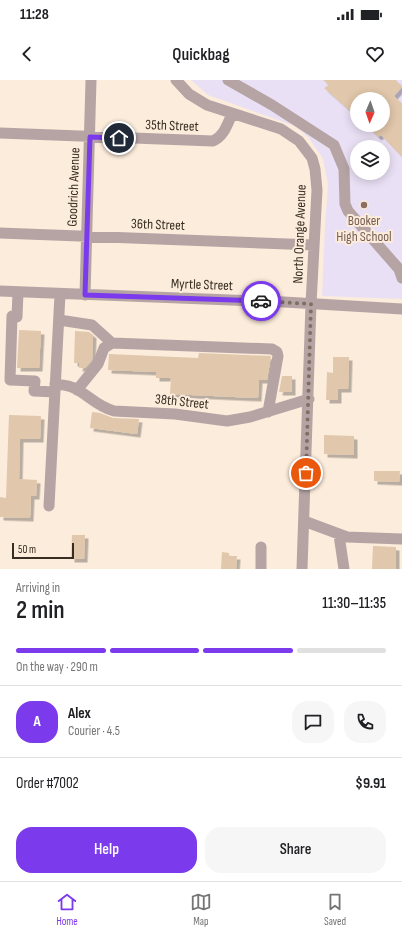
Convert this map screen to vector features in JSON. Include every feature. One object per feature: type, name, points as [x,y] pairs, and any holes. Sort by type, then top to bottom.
[{"type":"street","name":"Goodrich Avenue","points":[[85,295],[91,80]]},
{"type":"street","name":"North Orange Avenue","points":[[176,80],[189,94],[207,105],[281,129],[299,141],[312,158],[317,180],[311,304],[309,399],[302,569]]},
{"type":"street","points":[[228,80],[272,105],[334,145],[344,168],[345,204],[351,217],[399,269],[402,278]]},
{"type":"street","name":"35th Street","points":[[0,133],[213,141],[218,139],[223,133],[232,114]]},
{"type":"street","name":"36th Street","points":[[0,233],[314,245]]},
{"type":"street","name":"Myrtle Street","points":[[0,291],[402,309]]},
{"type":"street","name":"38th Street","points":[[18,292],[17,317],[12,316],[10,380],[35,381],[34,391],[72,387],[97,404],[114,411],[175,414],[227,421],[250,417],[309,399]]},
{"type":"street","points":[[49,506],[60,294]]},
{"type":"street","points":[[59,320],[92,325],[112,343]]},
{"type":"street","points":[[78,390],[98,364],[104,348],[112,343],[275,350],[278,354],[268,412]]},
{"type":"street","points":[[304,521],[347,537],[402,539]]},
{"type":"street","points":[[340,535],[344,569]]},
{"type":"street","points":[[260,569],[262,547]]},
{"type":"shaded area","name":"Booker High School","points":[[191,80],[402,80],[402,299],[322,296],[328,185],[323,159],[309,138],[295,126],[208,95]]},
{"type":"building","points":[[323,80],[396,80],[402,87],[394,96],[402,104],[402,157],[390,144],[390,140],[386,140],[381,135],[378,137],[373,132],[390,132],[390,92],[350,92],[350,111],[324,88],[329,85]]},
{"type":"building","points":[[19,330],[41,331],[39,368],[17,368]]},
{"type":"building","points":[[75,331],[89,332],[93,335],[92,360],[85,368],[79,368],[80,363],[74,363]]},
{"type":"building","points":[[199,353],[271,356],[267,380],[259,380],[258,398],[170,394],[171,378],[156,378],[156,372],[108,370],[109,354],[198,358]]},
{"type":"building","points":[[333,357],[349,357],[348,389],[338,389],[338,400],[326,400],[327,372],[333,373]]},
{"type":"building","points":[[282,376],[292,376],[292,392],[279,392]]},
{"type":"building","points":[[92,412],[100,413],[113,418],[139,419],[137,434],[90,428]]},
{"type":"building","points":[[9,415],[41,416],[40,439],[20,439],[19,479],[37,480],[36,496],[31,496],[30,518],[0,517],[0,497],[6,498]]},
{"type":"building","points":[[324,435],[354,436],[354,455],[324,454]]},
{"type":"building","points":[[374,471],[400,471],[399,482],[374,481]]},
{"type":"building","points":[[72,535],[85,535],[84,559],[71,559]]},
{"type":"building","points":[[373,546],[396,547],[396,569],[372,569]]},
{"type":"building","points":[[222,552],[229,553],[229,556],[237,556],[236,569],[221,569]]},
{"type":"way so far","points":[[261,301],[311,304],[306,473]]},
{"type":"place","name":"Booker High School","points":[[364,205]]},
{"type":"route","points":[[119,138],[90,137],[85,295],[261,301]]}]
